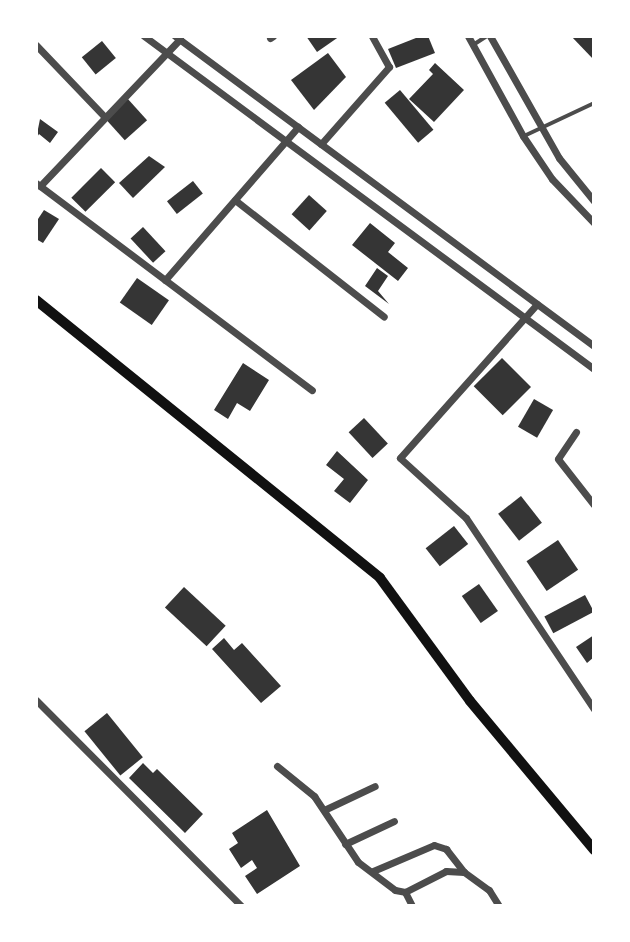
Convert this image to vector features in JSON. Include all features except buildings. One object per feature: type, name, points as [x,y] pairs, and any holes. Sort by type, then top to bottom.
[{"type":"main road","points":[[36,300],[380,578],[470,701],[594,850]]},
{"type":"street","points":[[144,36],[594,369]]},
{"type":"street","points":[[321,144],[389,67],[372,36]]},
{"type":"street","points":[[468,36],[523,136],[552,179],[594,223]]},
{"type":"street","points":[[489,36],[541,127],[594,201]]},
{"type":"street","points":[[312,390],[38,184],[178,38],[594,346]]},
{"type":"street","points":[[36,45],[103,115]]},
{"type":"street","points":[[165,280],[298,127]]},
{"type":"street","points":[[235,200],[384,317]]},
{"type":"street","points":[[537,304],[526,320],[400,458],[466,518],[594,709]]},
{"type":"street","points":[[576,432],[558,459],[594,505]]},
{"type":"street","points":[[36,700],[241,906]]},
{"type":"street","points":[[277,766],[301,783],[324,810],[345,844],[373,871],[405,892],[412,906]]},
{"type":"street","points":[[324,810],[375,786]]},
{"type":"street","points":[[345,844],[394,821]]},
{"type":"street","points":[[373,871],[434,845],[446,849],[464,872],[489,890],[499,906]]},
{"type":"street","points":[[405,892],[446,871],[464,872]]},
{"type":"lane","points":[[473,45],[489,36]]},
{"type":"lane","points":[[523,136],[594,103]]}]
